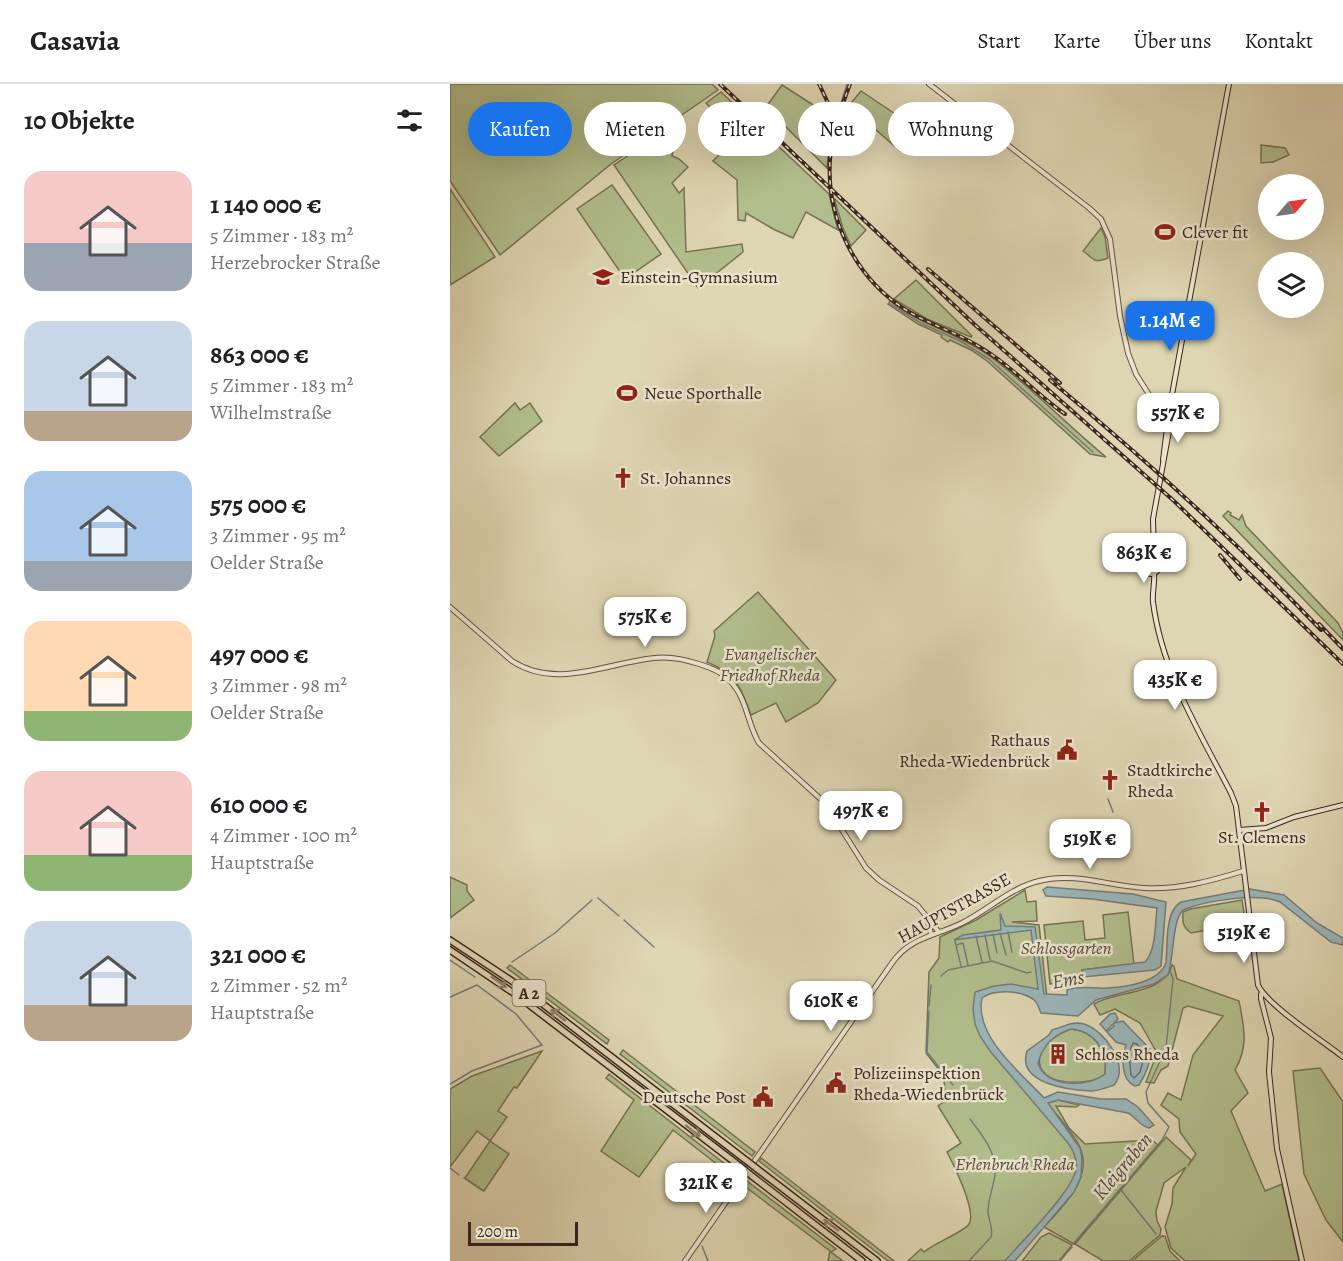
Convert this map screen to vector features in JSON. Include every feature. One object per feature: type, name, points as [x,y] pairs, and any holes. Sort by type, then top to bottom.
[{"type":"highway","name":"A 2","points":[[450,940],[518,985],[877,1261]]},
{"type":"highway","name":"A 2","points":[[450,950],[515,994],[862,1261]]},
{"type":"street","points":[[929,84],[1101,219],[1110,239],[1120,316],[1128,353],[1138,377],[1160,412],[1169,415]]},
{"type":"street","points":[[1229,84],[1169,415],[1153,519],[1154,558],[1160,566],[1154,574],[1153,603],[1166,659],[1194,726],[1234,800],[1256,978],[1271,1038],[1269,1072],[1276,1149],[1302,1261]]},
{"type":"street","points":[[1154,558],[1146,559],[1143,566],[1146,573],[1154,574]]},
{"type":"street","points":[[450,607],[512,661],[537,672],[562,675],[587,673],[661,657],[694,662],[719,672],[736,688],[759,743],[825,803],[866,868],[879,880],[918,906],[938,932]]},
{"type":"street","points":[[1239,830],[1266,828],[1294,817],[1343,805]]},
{"type":"street","name":"HAUPTSTRASSE","points":[[685,1261],[896,957],[916,941],[960,924],[1017,889],[1036,882],[1069,878],[1133,887],[1161,888],[1207,881],[1243,871]]},
{"type":"street","points":[[926,914],[931,934]]},
{"type":"street","points":[[1261,993],[1343,1057]]},
{"type":"green space","points":[[450,84],[712,84],[718,90],[686,112],[686,102],[584,102],[584,156],[623,156],[500,255],[450,181]]},
{"type":"green space","points":[[782,85],[809,102],[798,102],[798,139],[786,127],[786,102],[770,102]]},
{"type":"green space","points":[[861,91],[888,109],[888,140],[876,130],[876,102],[852,102]]},
{"type":"green space","points":[[721,92],[732,102],[707,102]]},
{"type":"green space","points":[[1261,145],[1285,148],[1289,155],[1273,162],[1261,163]]},
{"type":"green space","points":[[786,153],[829,194],[838,230],[806,212],[793,238],[746,213],[745,221],[738,220],[737,180],[713,161],[718,156],[786,156]]},
{"type":"green space","points":[[627,156],[672,156],[679,159],[688,167],[672,183],[679,193],[684,188],[686,252],[742,244],[743,252],[698,288],[614,165]]},
{"type":"green space","points":[[815,156],[828,156],[827,168]]},
{"type":"green space","points":[[612,185],[661,254],[625,279],[577,209]]},
{"type":"green space","points":[[450,189],[495,257],[450,285]]},
{"type":"green space","points":[[834,198],[866,230],[851,246],[843,228]]},
{"type":"green space","points":[[1101,228],[1105,237],[1108,258],[1096,261],[1083,251]]},
{"type":"green space","points":[[916,280],[971,337],[927,319],[894,299]]},
{"type":"green space","points":[[890,301],[914,317],[991,357],[1106,457],[1090,454],[987,361],[971,350],[950,340],[948,342],[941,337],[942,335],[918,324],[888,304]]},
{"type":"green space","points":[[515,403],[520,410],[530,403],[542,421],[499,456],[480,437]]},
{"type":"green space","points":[[1228,511],[1230,515],[1239,520],[1242,515],[1246,526],[1338,623],[1343,633],[1343,640],[1223,516]]},
{"type":"green space","name":"Evangelischer Friedhof Rheda","points":[[758,592],[836,680],[818,703],[786,722],[776,703],[751,715],[736,683],[725,671],[707,662],[715,636],[714,631]]},
{"type":"green space","points":[[450,877],[467,885],[467,891],[474,900],[450,918]]},
{"type":"green space","name":"Erlenbruch Rheda","points":[[1025,890],[1027,902],[1036,901],[1037,921],[1012,922],[1039,925],[1047,998],[1015,988],[979,995],[979,1026],[1077,1151],[1077,1177],[1010,1261],[908,1261],[921,1249],[924,1252],[966,1227],[971,1218],[964,1188],[947,1152],[961,1143],[938,1106],[945,1101],[944,1076],[926,1053],[929,972],[939,958],[940,937],[976,920]]},
{"type":"green space","points":[[1242,900],[1245,920],[1240,921],[1240,924],[1191,933],[1186,929],[1183,912]]},
{"type":"green space","name":"Schlossgarten","points":[[1128,912],[1134,964],[1082,970],[1083,980],[1050,984],[1044,925],[1083,921],[1085,940],[1105,938],[1103,915]]},
{"type":"green space","points":[[510,965],[609,1040],[607,1044],[507,968]]},
{"type":"green space","points":[[1172,965],[1177,979],[1239,1001],[1244,1028],[1244,1044],[1235,1070],[1248,1093],[1231,1111],[1265,1191],[1282,1184],[1299,1261],[1185,1261],[1171,1248],[1165,1227],[1172,1204],[1173,1188],[1186,1167],[1164,1183],[1156,1211],[1161,1229],[1160,1235],[1129,1261],[1103,1261],[1075,1244],[1166,1137],[1191,1160],[1188,1166],[1196,1154],[1180,1132],[1179,1119],[1161,1105],[1168,1093],[1181,1100],[1193,1055],[1223,1016],[1188,1006],[1183,1008],[1168,1066],[1161,1070],[1154,1083],[1146,1082],[1157,1053],[1140,1023],[1115,1009],[1100,1015],[1094,1004],[1159,982],[1167,975]]},
{"type":"green space","points":[[1071,1029],[1087,1034],[1098,1044],[1104,1058],[1105,1074],[1095,1079],[1079,1082],[1062,1081],[1042,1071],[1039,1062],[1041,1053],[1047,1044]]},
{"type":"green space","points":[[623,1050],[755,1152],[752,1156],[620,1054]]},
{"type":"green space","points":[[542,1051],[498,1111],[507,1117],[490,1141],[477,1131],[450,1167],[450,1089],[472,1076]]},
{"type":"green space","points":[[1320,1068],[1343,1102],[1343,1242],[1326,1220],[1304,1174],[1293,1071]]},
{"type":"green space","points":[[609,1074],[739,1175],[736,1179],[673,1130],[639,1177],[601,1151],[634,1100],[606,1078]]},
{"type":"green space","points":[[1058,1100],[1079,1105],[1076,1107],[1056,1106],[1069,1128],[1085,1144],[1152,1140],[1158,1145],[1074,1244],[1044,1227],[1076,1188],[1083,1165],[1082,1153],[1076,1140],[1047,1103]]},
{"type":"green space","points":[[490,1141],[509,1154],[484,1191],[465,1178]]},
{"type":"green space","points":[[761,1158],[894,1261],[888,1261],[759,1161]]},
{"type":"green space","points":[[747,1181],[836,1249],[831,1252],[843,1261],[828,1261],[830,1251],[743,1185]]},
{"type":"green space","points":[[1049,1233],[1072,1245],[1059,1261],[1022,1261],[1041,1237]]},
{"type":"green space","points":[[1162,1236],[1165,1236],[1170,1251],[1180,1261],[1132,1261]]},
{"type":"water","points":[[1047,887],[1133,894],[1166,902],[1161,966],[1155,970],[1083,977],[1082,970],[1145,962],[1153,944],[1157,908],[1092,899],[1046,896],[1043,890]]},
{"type":"water","points":[[1250,889],[1284,895],[1317,923],[1343,938],[1343,945],[1331,942],[1280,902],[1259,898],[1217,901],[1183,910],[1179,915],[1168,975],[1154,984],[1096,1000],[1078,1016],[1041,1013],[1034,1000],[1022,994],[1001,992],[982,998],[981,1012],[992,1039],[1001,1053],[1044,1098],[1058,1092],[1101,1099],[1126,1099],[1138,1107],[1154,1125],[1146,1127],[1128,1113],[1058,1100],[1048,1103],[1080,1148],[1081,1177],[1074,1192],[1015,1261],[1005,1261],[1066,1190],[1076,1169],[1075,1159],[1068,1143],[990,1051],[975,1024],[973,1009],[975,992],[1011,984],[1038,989],[1031,930],[954,940],[963,935],[1001,930],[1000,913],[1005,926],[1035,927],[1044,994],[1067,995],[1067,990],[1077,988],[1124,986],[1150,979],[1162,969],[1166,963],[1169,921],[1181,902]]},
{"type":"water","points":[[1115,1013],[1118,1019],[1114,1023],[1123,1021],[1150,1049],[1148,1068],[1139,1085],[1135,1086],[1127,1079],[1123,1068],[1126,1045],[1116,1042],[1107,1032],[1114,1026],[1113,1024],[1106,1031],[1100,1024],[1110,1014]]},
{"type":"water","points":[[1079,1023],[1100,1033],[1117,1059],[1118,1077],[1114,1085],[1091,1091],[1059,1087],[1037,1078],[1029,1071],[1026,1062],[1027,1051],[1049,1035],[1052,1030]],"holes":[[[1071,1029],[1093,1038],[1102,1050],[1105,1074],[1098,1079],[1078,1083],[1058,1081],[1049,1077],[1038,1063],[1046,1046],[1065,1031]]]},
{"type":"waterway","points":[[841,102],[847,84]]},
{"type":"waterway","points":[[890,304],[989,359],[1093,452]]},
{"type":"waterway","points":[[1108,799],[1113,812]]},
{"type":"waterway","points":[[598,898],[619,916]]},
{"type":"waterway","points":[[512,962],[555,933],[592,900]]},
{"type":"waterway","points":[[624,920],[654,947]]},
{"type":"waterway","points":[[1008,932],[1012,952]]},
{"type":"waterway","points":[[1000,933],[1006,955]]},
{"type":"waterway","points":[[993,934],[997,953]]},
{"type":"waterway","points":[[985,935],[990,960]]},
{"type":"waterway","points":[[976,936],[982,962]]},
{"type":"waterway","points":[[955,941],[961,966]]},
{"type":"waterway","points":[[956,945],[963,943],[968,965]]},
{"type":"waterway","points":[[450,960],[475,977]]},
{"type":"waterway","points":[[941,976],[948,970],[992,961],[1027,973],[1031,972]]},
{"type":"waterway","name":"Kleigraben","points":[[1074,1243],[1162,1140],[1169,1127],[1148,1103],[1146,1092],[1166,1048],[1173,979],[1170,971]]},
{"type":"waterway","points":[[450,997],[477,985],[516,1014],[542,1045],[472,1071],[450,1084]]},
{"type":"waterway","points":[[929,1006],[931,985]]},
{"type":"waterway","points":[[929,1011],[927,1052],[953,1085]]},
{"type":"waterway","points":[[969,1261],[991,1237],[988,1209],[995,1175],[991,1152],[970,1119]]},
{"type":"waterway","points":[[450,1168],[459,1175]]},
{"type":"waterway","points":[[464,1178],[483,1191]]},
{"type":"waterway","points":[[1121,1190],[1156,1234]]},
{"type":"waterway","points":[[702,1246],[708,1261]]},
{"type":"waterway","name":"Kleigraben","points":[[1060,1261],[1072,1247]]},
{"type":"railway","points":[[720,84],[974,324],[1174,501],[1343,664]]},
{"type":"railway","points":[[819,84],[828,102]]},
{"type":"railway","points":[[850,84],[833,140],[830,181],[839,224],[858,264],[888,297],[906,310],[974,343],[994,356],[1065,414]]},
{"type":"railway","points":[[928,269],[1060,383]]},
{"type":"railway","points":[[1050,380],[1189,501],[1321,630]]},
{"type":"railway","points":[[1220,555],[1240,579]]},
{"type":"railway","points":[[1319,624],[1343,649]]},
{"type":"place","name":"Clever fit","points":[[1165,232]]},
{"type":"place","name":"Einstein-Gymnasium","points":[[603,277]]},
{"type":"place","name":"Neue Sporthalle","points":[[627,393]]},
{"type":"place","name":"St. Johannes","points":[[623,478]]},
{"type":"place","name":"Rathaus Rheda-Wiedenbrück","points":[[1067,750]]},
{"type":"place","name":"Stadtkirche Rheda","points":[[1110,780]]},
{"type":"place","name":"St. Clemens","points":[[1262,812]]},
{"type":"place","name":"Schloss Rheda","points":[[1058,1054]]},
{"type":"place","name":"Polizeiinspektion Rheda-Wiedenbrück","points":[[836,1083]]},
{"type":"place","name":"Deutsche Post","points":[[763,1097]]},
{"type":"water label","name":"Ems","points":[[1068,979]]}]
